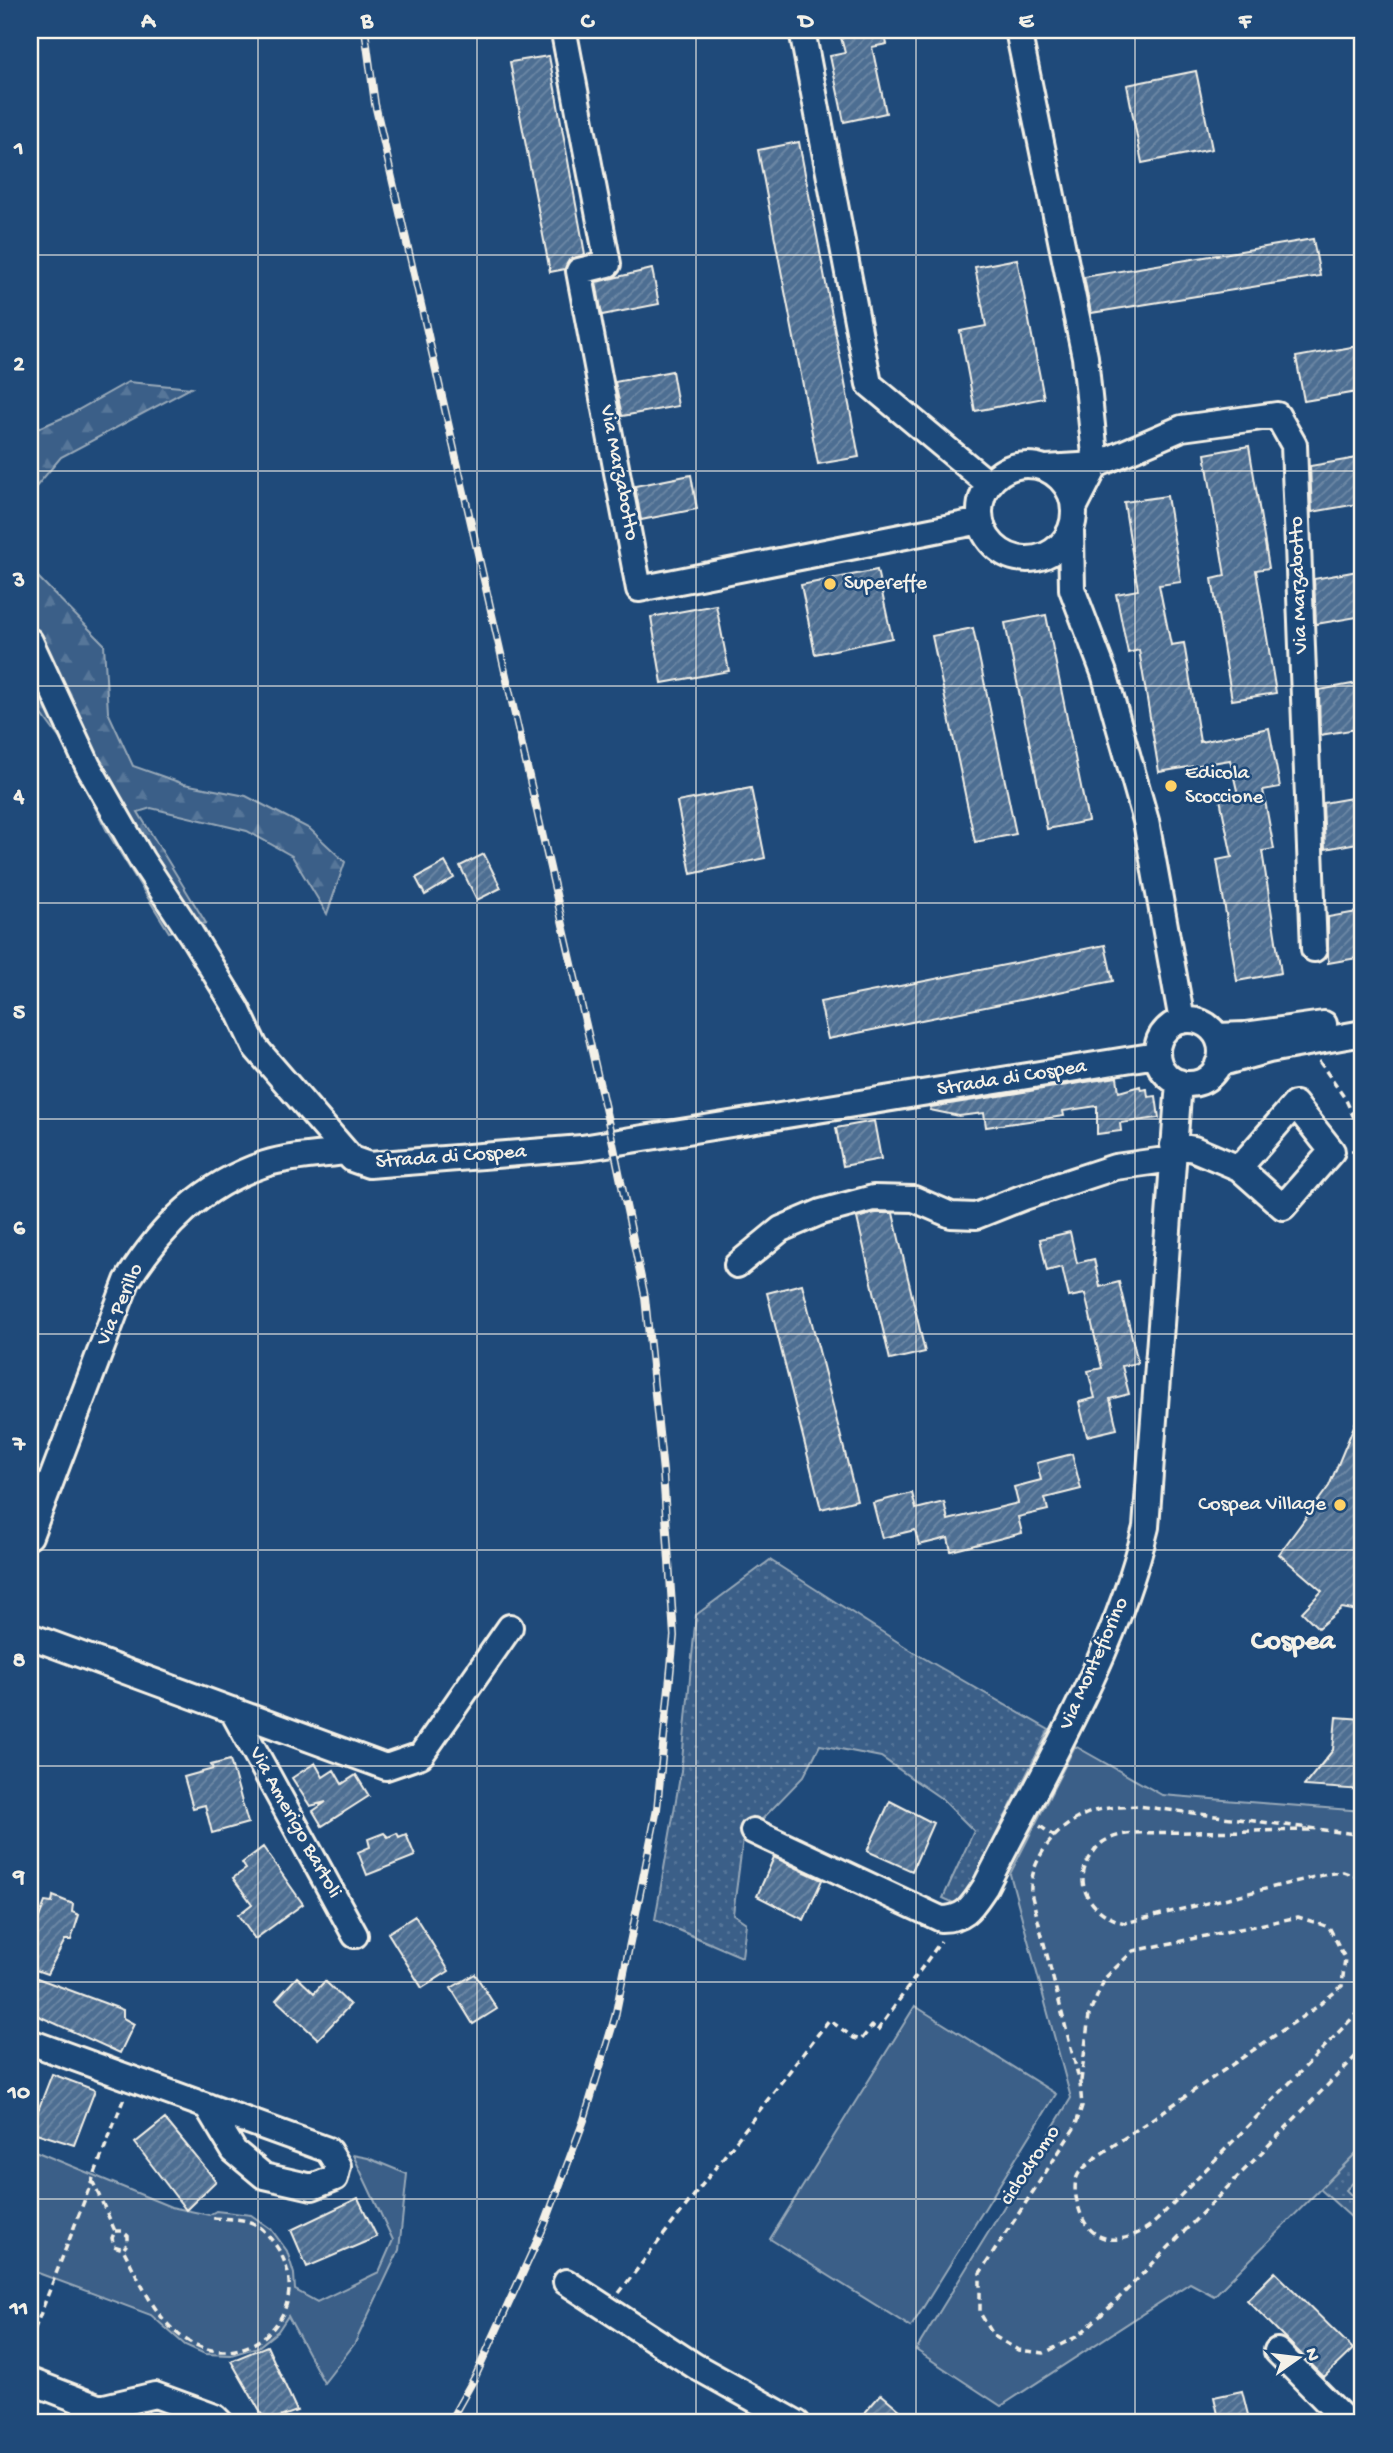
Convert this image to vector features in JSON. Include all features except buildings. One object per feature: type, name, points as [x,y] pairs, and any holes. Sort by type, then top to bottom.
[{"type":"street","points":[[802,30],[869,384],[989,484],[982,495],[980,508],[986,536],[996,548],[1009,556],[1024,559],[1040,558],[1063,543],[1096,465],[1085,357],[1018,30]]},
{"type":"street","name":"Via Marzabotto","points":[[565,38],[608,264],[579,271],[639,589],[981,521]]},
{"type":"street","name":"Via Marzabotto","points":[[989,484],[1000,472],[1015,466],[1031,464],[1046,468],[1096,465],[1182,428],[1277,415],[1294,445],[1314,949]]},
{"type":"street","points":[[1046,468],[1059,476],[1068,488],[1072,519],[1072,589],[1104,673],[1146,821],[1182,1021]]},
{"type":"street","points":[[1040,558],[1072,589]]},
{"type":"street","name":"Strada di Cospea","points":[[30,641],[88,766],[142,860],[237,1009],[255,1047],[352,1159],[369,1165],[582,1148],[1157,1055]]},
{"type":"street","points":[[1190,1020],[1205,1024],[1217,1036],[1220,1050],[1218,1064],[1206,1078],[1198,1082],[1179,1082],[1164,1072],[1157,1055],[1160,1037],[1166,1030],[1182,1021],[1190,1020]]},
{"type":"street","points":[[1217,1036],[1362,1026]]},
{"type":"street","points":[[1218,1064],[1362,1026]]},
{"type":"street","name":"Via Montefiorino","points":[[956,1919],[971,1908],[985,1886],[1072,1721],[1135,1572],[1150,1496],[1179,1082]]},
{"type":"street","points":[[737,1265],[781,1229],[821,1212],[873,1198],[914,1199],[951,1215],[976,1216],[1115,1167],[1173,1152],[1194,1149],[1239,1168]]},
{"type":"street","name":"Via Perillo","points":[[30,1536],[127,1281],[149,1247],[179,1215],[217,1184],[267,1163],[346,1152]]},
{"type":"street","name":"Via Amerigo Bartoli","points":[[30,1636],[386,1767],[421,1755],[510,1627]]},
{"type":"street","name":"Via Amerigo Bartoli","points":[[232,1710],[355,1935]]},
{"type":"street","points":[[753,1831],[941,1919],[956,1919]]},
{"type":"street","points":[[30,2042],[131,2078],[328,2150],[338,2166],[335,2178],[312,2187],[264,2176],[234,2151],[207,2106]]},
{"type":"street","points":[[566,2282],[695,2366],[797,2423]]},
{"type":"street","points":[[1277,2351],[1348,2423]]},
{"type":"street","points":[[30,2381],[107,2415],[155,2395],[215,2417],[221,2423]]},
{"type":"path","points":[[1318,1060],[1346,1100],[1363,1138]]},
{"type":"path","name":"ciclodromo","points":[[1363,1835],[1138,1806],[1108,1808],[1083,1815],[1055,1837],[1037,1860],[1030,1879],[1031,1893],[1080,2083],[1082,2106],[1075,2127],[979,2273],[980,2313],[994,2336],[1018,2350],[1044,2353],[1078,2336],[1112,2305],[1363,2049]]},
{"type":"path","points":[[1325,1829],[1118,1835],[1100,1843],[1091,1856],[1083,1870],[1083,1887],[1088,1900],[1100,1912],[1112,1920],[1125,1923],[1327,1874],[1343,1872],[1363,1879]]},
{"type":"path","points":[[1080,2083],[1089,2015],[1105,1978],[1133,1951],[1298,1917],[1329,1927],[1345,1958],[1342,1986],[1318,2006],[1106,2150],[1079,2174],[1075,2192],[1080,2215],[1089,2228],[1102,2238],[1132,2238],[1157,2220],[1363,2007]]},
{"type":"path","points":[[608,2309],[829,2020],[853,2038],[861,2040],[872,2026],[877,2031],[956,1919]]},
{"type":"path","points":[[30,2341],[131,2078]]},
{"type":"path","points":[[92,2180],[115,2231],[112,2238],[114,2246],[123,2249],[161,2316],[177,2333],[194,2345],[228,2351],[267,2337],[278,2325],[289,2285],[286,2264],[263,2228],[250,2222],[213,2218]]},
{"type":"path","points":[[115,2231],[122,2231],[128,2236],[128,2243],[123,2249]]},
{"type":"green space","points":[[128,382],[191,388],[61,457],[30,494],[30,432],[69,415]]},
{"type":"green space","points":[[30,569],[104,644],[108,712],[133,766],[184,784],[246,796],[310,829],[345,862],[327,914],[292,856],[247,831],[151,808],[138,812],[206,923],[169,932],[108,833],[60,739],[30,698]]},
{"type":"green space","points":[[770,1560],[915,1653],[1049,1730],[960,1906],[943,1898],[974,1831],[942,1799],[881,1757],[820,1745],[804,1776],[743,1839],[733,1914],[746,1923],[742,1957],[655,1920],[681,1771],[696,1615]]},
{"type":"green space","points":[[1075,1746],[1162,1795],[1363,1811],[1363,2146],[1214,2296],[1190,2283],[1001,2406],[916,2350],[1071,2098],[1010,1874]]},
{"type":"green space","points":[[915,2006],[1056,2094],[911,2327],[770,2239]]},
{"type":"green space","points":[[1363,2146],[1363,2172],[1346,2190],[1363,2207],[1363,2228],[1320,2189]]},
{"type":"green space","points":[[30,2149],[171,2207],[209,2215],[216,2211],[251,2215],[271,2229],[287,2251],[294,2274],[295,2290],[317,2302],[379,2272],[393,2240],[353,2155],[368,2158],[407,2174],[399,2250],[355,2343],[324,2383],[288,2316],[278,2331],[258,2347],[231,2355],[205,2354],[185,2345],[151,2315],[30,2270]]},
{"type":"railway","points":[[365,30],[375,104],[613,1143],[645,1297],[663,1472],[674,1636],[657,1809],[615,2017],[584,2120],[545,2224],[476,2375],[449,2423]]},
{"type":"place","name":"Supereffe","points":[[830,584]]},
{"type":"place","name":"Edicola Scoccione","points":[[1171,786]]},
{"type":"place","name":"Cospea Village","points":[[1340,1505]]},
{"type":"district","name":"Cospea","points":[[1293,1642]]}]
